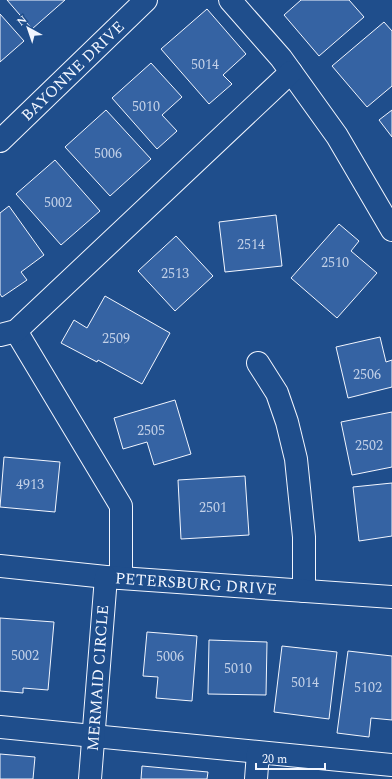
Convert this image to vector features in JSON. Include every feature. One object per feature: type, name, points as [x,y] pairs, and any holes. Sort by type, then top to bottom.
[{"type":"street","name":"BAYONNE DRIVE","points":[[0,141],[146,0]]},
{"type":"street","points":[[230,0],[281,58],[337,136],[392,230]]},
{"type":"street","points":[[8,333],[291,72]]},
{"type":"street","name":"MERMAID CIRCLE","points":[[8,333],[121,506],[90,779]]},
{"type":"street","points":[[258,363],[277,393],[287,422],[296,459],[304,537],[304,592]]},
{"type":"street","name":"PETERSBURG DRIVE","points":[[0,566],[113,578],[392,597]]},
{"type":"street","points":[[0,727],[392,765]]},
{"type":"street","points":[[256,779],[258,753]]},
{"type":"building","points":[[7,0],[65,0],[32,29]]},
{"type":"building","points":[[301,0],[349,0],[364,17],[319,56],[284,15]]},
{"type":"building","points":[[207,9],[246,54],[223,75],[232,84],[209,104],[161,49]]},
{"type":"building","points":[[0,14],[24,41],[0,62]]},
{"type":"building","points":[[384,22],[392,31],[392,86],[367,107],[332,66]]},
{"type":"building","points":[[151,63],[182,97],[162,115],[177,131],[157,149],[112,98]]},
{"type":"building","points":[[106,110],[151,159],[110,196],[65,147]]},
{"type":"building","points":[[392,110],[392,137],[379,120]]},
{"type":"building","points":[[55,160],[100,211],[61,245],[16,194]]},
{"type":"building","points":[[9,206],[44,255],[21,272],[27,280],[2,297],[0,294],[0,213]]},
{"type":"building","points":[[276,215],[282,266],[225,272],[219,222]]},
{"type":"building","points":[[339,224],[359,241],[351,251],[377,273],[337,318],[291,278]]},
{"type":"building","points":[[176,236],[213,276],[175,311],[138,271]]},
{"type":"building","points":[[105,296],[170,333],[142,384],[98,360],[97,362],[61,343],[74,320],[87,328]]},
{"type":"building","points":[[380,337],[386,362],[392,360],[392,387],[348,398],[336,347]]},
{"type":"building","points":[[175,400],[191,454],[154,465],[147,442],[123,449],[114,418]]},
{"type":"building","points":[[392,412],[392,467],[352,475],[341,422]]},
{"type":"building","points":[[4,457],[60,462],[55,512],[0,507]]},
{"type":"building","points":[[245,476],[249,535],[181,539],[178,480]]},
{"type":"building","points":[[392,483],[392,536],[359,541],[353,487]]},
{"type":"building","points":[[0,618],[54,622],[48,690],[23,688],[23,693],[0,691]]},
{"type":"building","points":[[147,632],[197,636],[192,701],[156,698],[158,677],[143,676]]},
{"type":"building","points":[[209,640],[267,642],[266,695],[208,694]]},
{"type":"building","points":[[282,646],[337,652],[329,719],[274,712]]},
{"type":"building","points":[[348,651],[392,656],[392,720],[371,718],[369,737],[337,733]]},
{"type":"building","points":[[0,754],[35,757],[33,779],[0,779]]},
{"type":"building","points":[[142,766],[208,772],[207,779],[141,779]]}]
